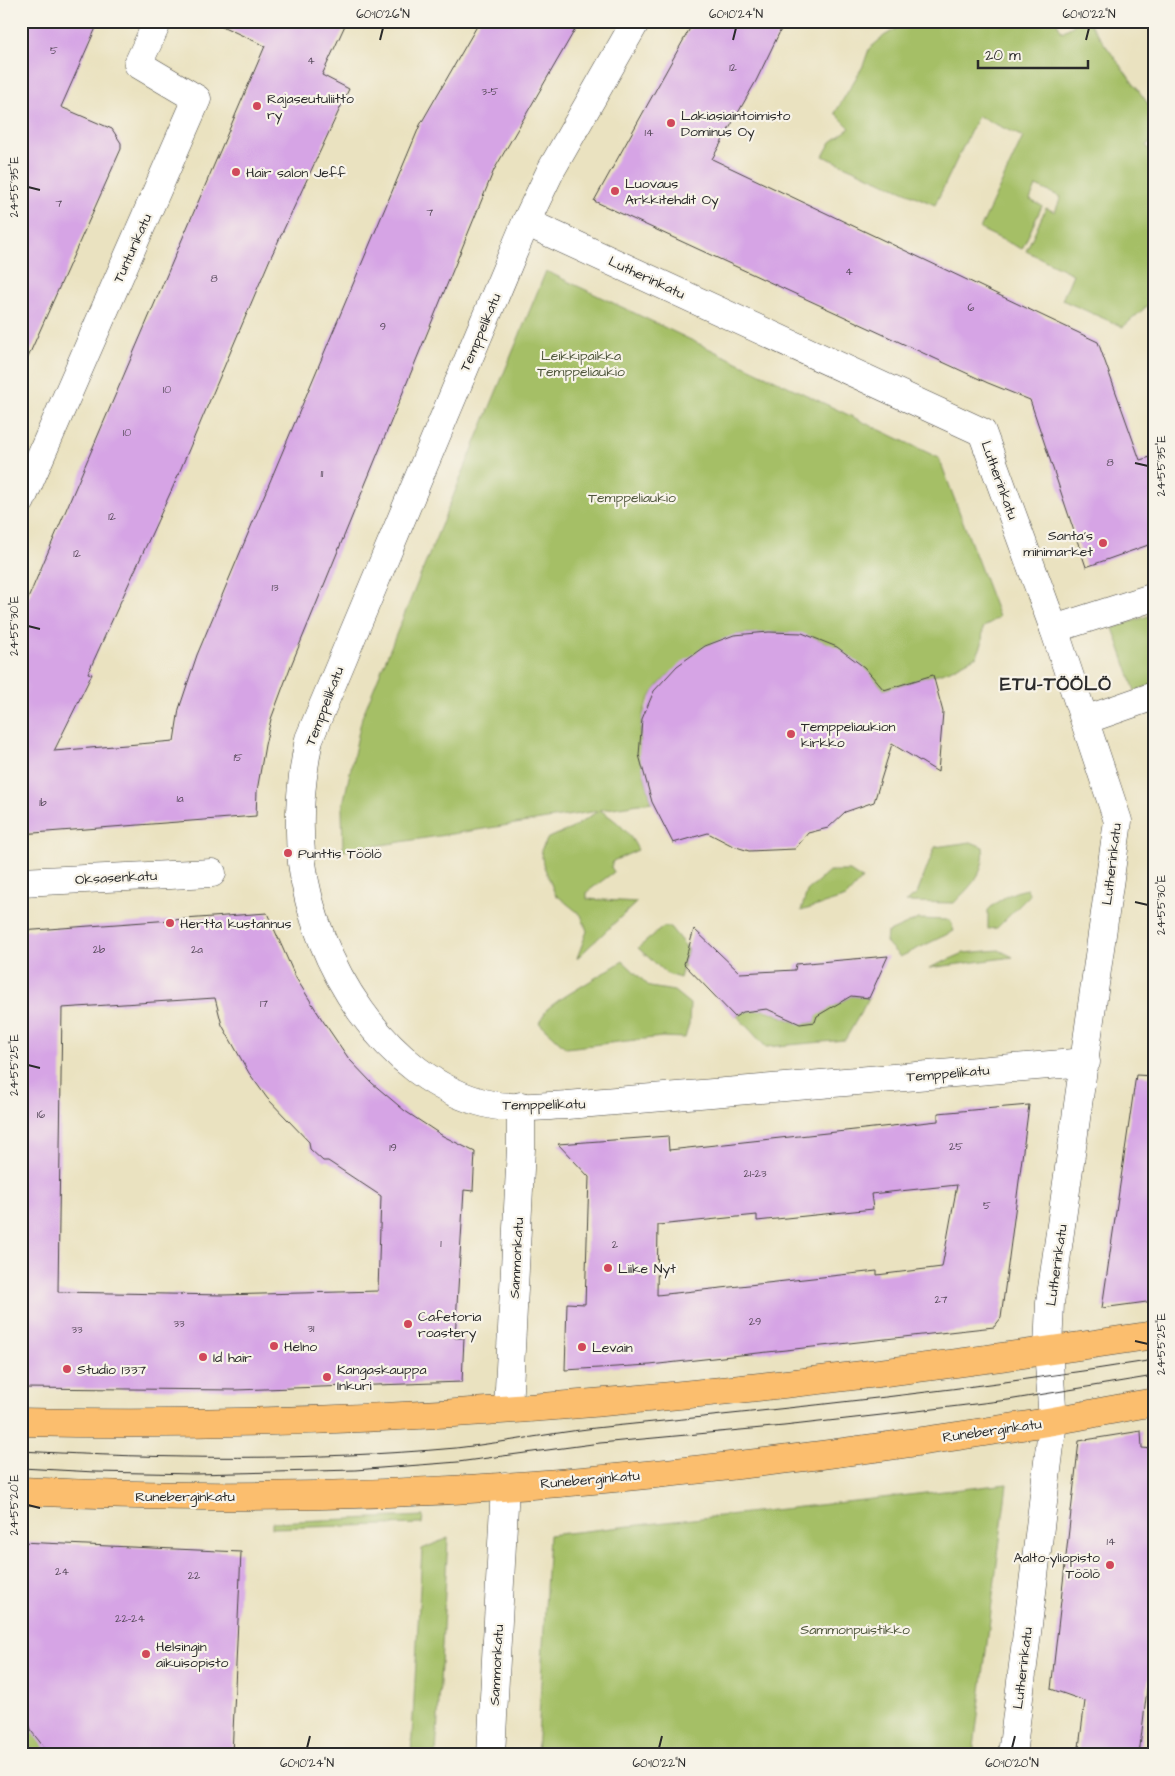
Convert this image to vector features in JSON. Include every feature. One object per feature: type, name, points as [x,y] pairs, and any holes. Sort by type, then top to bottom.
[{"type":"main road","points":[[21,1422],[135,1425],[289,1423],[432,1416],[768,1387],[915,1370],[1154,1335]]},
{"type":"main road","name":"Runeberginkatu","points":[[21,1492],[137,1497],[287,1496],[505,1486],[787,1459],[1053,1421],[1154,1402]]},
{"type":"street","name":"Tunturikatu","points":[[21,501],[197,99],[138,64],[158,21]]},
{"type":"street","name":"Temppelikatu","points":[[636,21],[551,170],[526,222],[309,739],[299,804],[302,864],[319,931],[342,981],[367,1021],[398,1054],[426,1075],[459,1095],[489,1105],[567,1105],[1086,1062]]},
{"type":"street","name":"Lutherinkatu","points":[[526,222],[982,432],[1054,629],[1118,821],[1086,1062],[1050,1304],[1048,1350],[1053,1421],[1012,1755]]},
{"type":"street","points":[[1054,629],[1154,596]]},
{"type":"street","points":[[1085,720],[1154,696]]},
{"type":"street","name":"Oksasenkatu","points":[[21,882],[212,873]]},
{"type":"street","name":"Sammonkatu","points":[[508,1409],[521,1148],[521,1106]]},
{"type":"street","name":"Sammonkatu","points":[[491,1755],[505,1486]]},
{"type":"green space","points":[[909,21],[1056,21],[1062,32],[1074,25],[1072,21],[1088,21],[1154,112],[1154,141],[1146,145],[1154,158],[1154,283],[1151,285],[1154,300],[1123,327],[1062,300],[1073,274],[1026,251],[1046,208],[1055,212],[1061,197],[1036,186],[1030,200],[1042,206],[1022,249],[980,229],[1023,137],[978,116],[935,205],[823,156],[831,142],[850,128],[835,113],[863,66],[869,49],[884,36]]},
{"type":"green space","name":"Temppeliaukio","points":[[546,271],[939,458],[999,617],[983,628],[982,644],[977,656],[948,671],[884,690],[844,653],[814,638],[798,634],[780,632],[733,636],[678,667],[655,690],[649,699],[642,720],[640,751],[652,802],[600,810],[622,827],[631,837],[638,850],[613,861],[611,867],[614,872],[587,892],[587,899],[637,902],[577,958],[587,931],[581,915],[555,894],[543,864],[541,850],[548,838],[571,829],[598,811],[343,851],[342,809],[362,717]]},
{"type":"green space","points":[[1154,614],[1154,684],[1135,691],[1113,628]]},
{"type":"green space","points":[[971,842],[983,847],[982,865],[976,878],[954,903],[906,902],[917,894],[935,847]]},
{"type":"green space","points":[[829,871],[850,871],[862,879],[846,897],[801,911],[807,891]]},
{"type":"green space","points":[[1027,889],[1030,895],[997,928],[988,929],[988,910],[1006,896]]},
{"type":"green space","points":[[918,919],[950,920],[954,931],[900,957],[886,942],[887,933]]},
{"type":"green space","points":[[663,927],[670,927],[688,949],[680,978],[667,974],[638,948]]},
{"type":"green space","points":[[999,950],[1013,957],[929,968],[964,953]]},
{"type":"green space","points":[[623,961],[650,987],[674,991],[690,1004],[689,1024],[685,1038],[662,1037],[566,1048],[539,1023],[547,1009],[559,1000]]},
{"type":"green space","points":[[851,996],[869,998],[845,1040],[766,1047],[737,1016],[746,1011],[762,1009],[799,1023],[815,1022],[817,1013],[821,1013]]},
{"type":"green space","name":"Sammonpuistikko","points":[[1007,1484],[973,1755],[537,1755],[549,1535]]},
{"type":"green space","points":[[423,1516],[422,1524],[272,1528],[272,1522]]},
{"type":"green space","points":[[448,1538],[436,1755],[411,1755],[422,1549]]},
{"type":"green space","points":[[21,1702],[50,1755],[37,1755],[21,1734]]},
{"type":"building","points":[[21,21],[99,21],[61,107],[112,129],[121,143],[121,149],[21,373]]},
{"type":"building","points":[[211,21],[347,21],[322,75],[349,89],[270,259],[173,487],[88,673],[92,674],[54,751],[174,741],[179,709],[197,655],[420,125],[480,21],[580,21],[494,170],[290,668],[271,719],[265,745],[257,791],[256,816],[21,834],[21,615],[265,46]]},
{"type":"building","points":[[694,21],[785,21],[756,81],[712,159],[1098,342],[1140,460],[1154,456],[1154,543],[1086,567],[1030,400],[988,383],[594,201]]},
{"type":"building","name":"Temppeliaukion kirkko","points":[[769,632],[802,633],[837,647],[864,667],[884,690],[933,675],[943,712],[938,772],[892,744],[874,802],[845,812],[828,828],[808,833],[795,849],[749,851],[733,846],[708,833],[673,843],[652,802],[639,755],[642,719],[654,691],[677,666],[705,646],[734,635]]},
{"type":"building","points":[[267,913],[296,978],[349,1059],[372,1083],[405,1111],[443,1136],[475,1152],[473,1191],[464,1190],[455,1338],[464,1338],[462,1382],[236,1390],[21,1388],[21,931]],"holes":[[[215,998],[222,1025],[249,1073],[267,1098],[309,1142],[310,1149],[323,1161],[328,1161],[381,1196],[378,1291],[223,1295],[58,1292],[62,1008]]]},
{"type":"building","points":[[694,929],[740,973],[795,970],[796,964],[888,956],[869,998],[851,996],[817,1016],[815,1022],[800,1024],[767,1009],[743,1012],[735,1017],[684,964]]},
{"type":"building","points":[[1136,1075],[1154,1076],[1154,1301],[1102,1308]]},
{"type":"building","points":[[1029,1105],[1001,1318],[994,1327],[650,1365],[565,1370],[567,1303],[585,1304],[589,1177],[558,1144],[668,1136],[669,1150],[938,1121],[938,1113]],"holes":[[[957,1185],[942,1267],[877,1275],[877,1271],[657,1295],[658,1225],[757,1215],[757,1221],[873,1209],[871,1194]]]},
{"type":"building","name":"Aalto-yliopisto Töölö","points":[[1141,1431],[1142,1448],[1154,1449],[1154,1633],[1139,1755],[1078,1755],[1085,1701],[1051,1689],[1079,1441]]},
{"type":"building","points":[[21,1542],[241,1552],[232,1755],[50,1755],[32,1732],[21,1702]]},
{"type":"tram line","points":[[21,1451],[129,1456],[293,1457],[456,1448],[594,1428],[952,1389],[1154,1360]]},
{"type":"tram line","points":[[21,1468],[196,1474],[355,1470],[458,1462],[600,1443],[784,1426],[1008,1400],[1154,1376]]},
{"type":"place","name":"Rajaseutuliitto ry","points":[[257,106]]},
{"type":"place","name":"Lakiasiaintoimisto Dominus Oy","points":[[671,123]]},
{"type":"place","name":"Hair salon Jeff","points":[[236,172]]},
{"type":"place","name":"Luovaus Arkkitehdit Oy","points":[[615,191]]},
{"type":"place","name":"Santa's minimarket","points":[[1103,543]]},
{"type":"place","name":"Temppeliaukion kirkko","points":[[791,734]]},
{"type":"place","name":"Punttis Töölö","points":[[288,853]]},
{"type":"place","name":"Hertta kustannus","points":[[170,923]]},
{"type":"place","name":"Liike Nyt","points":[[608,1268]]},
{"type":"place","name":"Cafetoria roastery","points":[[408,1324]]},
{"type":"place","name":"Helno","points":[[274,1346]]},
{"type":"place","name":"Levain","points":[[582,1347]]},
{"type":"place","name":"Id hair","points":[[203,1357]]},
{"type":"place","name":"Studio 1337","points":[[67,1369]]},
{"type":"place","name":"Kangaskauppa Inkuri","points":[[327,1377]]},
{"type":"place","name":"Aalto-yliopisto Töölö","points":[[1110,1565]]},
{"type":"place","name":"Helsingin aikuisopisto","points":[[146,1654]]},
{"type":"district","name":"ETU-TÖÖLÖ","points":[[1056,683]]},
{"type":"park label","name":"Leikkipaikka Temppeliaukio","points":[[581,364]]}]
